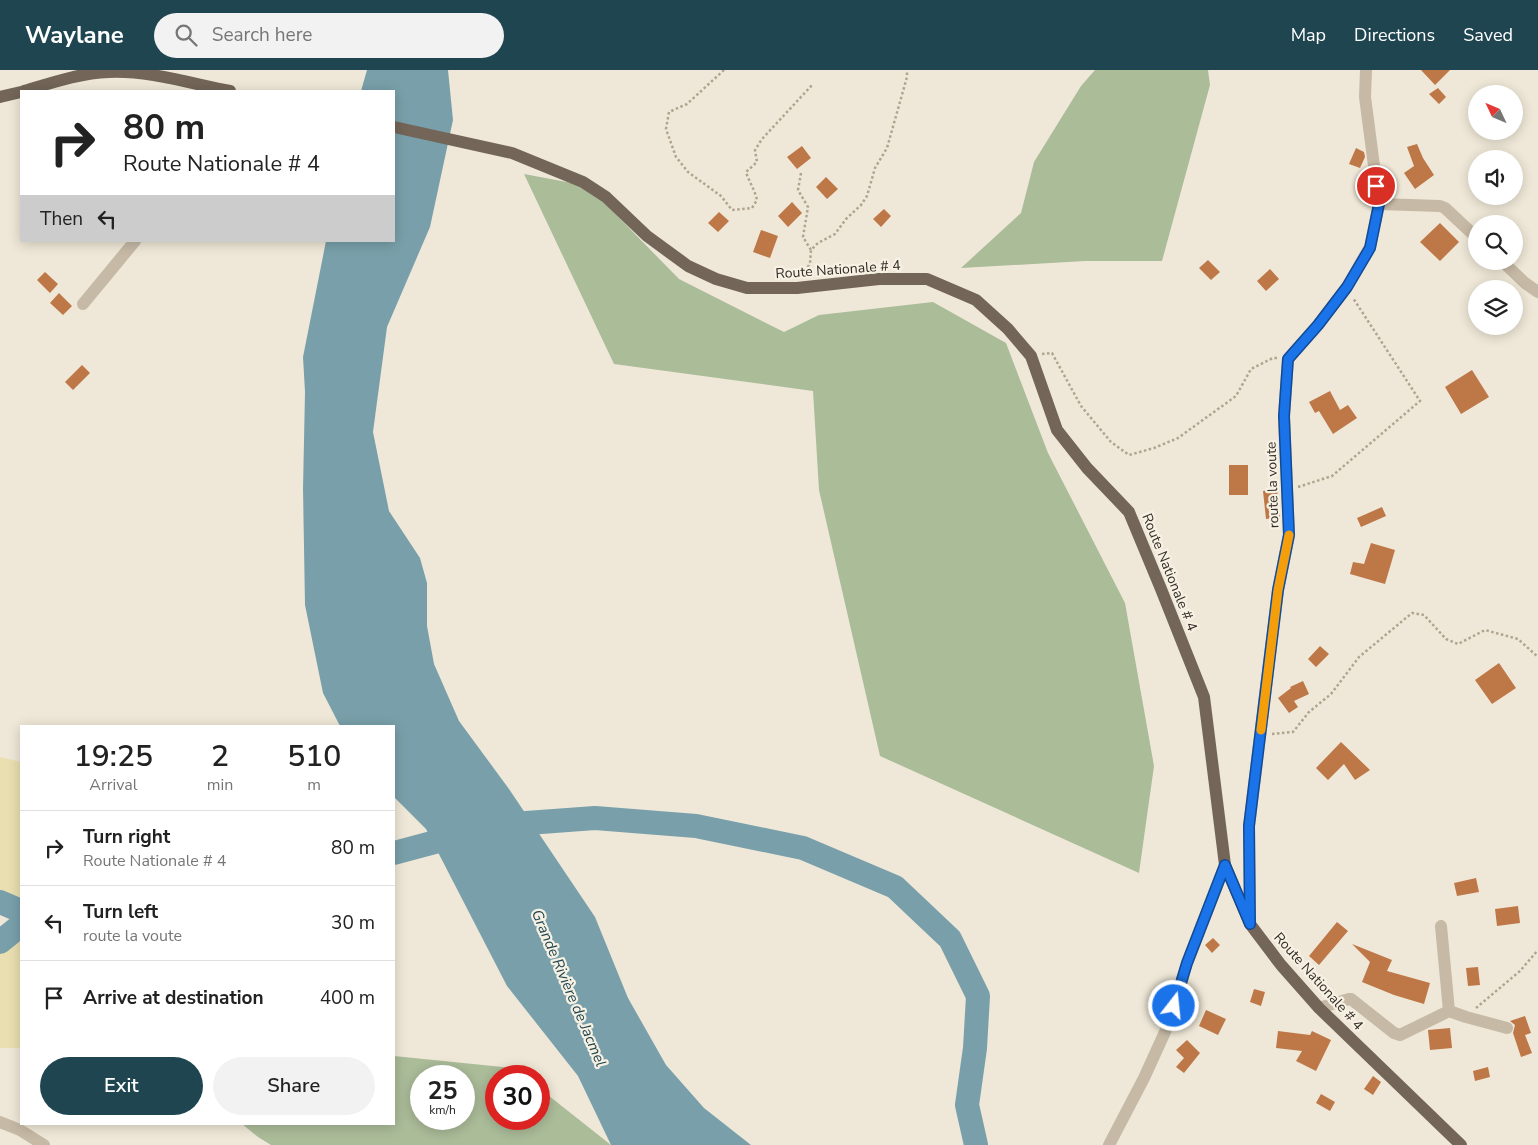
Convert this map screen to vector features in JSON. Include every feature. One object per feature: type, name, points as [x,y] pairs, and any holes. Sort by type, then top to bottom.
[{"type":"main road","points":[[29,90],[73,77],[109,72],[137,73],[225,90]]},
{"type":"main road","points":[[0,97],[20,92]]},
{"type":"main road","name":"Route Nationale # 4","points":[[395,127],[512,153],[583,182],[606,197],[647,236],[688,266],[716,279],[746,288],[797,288],[879,279],[927,279],[976,300],[1008,329],[1031,356],[1057,430],[1086,468],[1130,512],[1204,698],[1225,865],[1250,924],[1281,965],[1319,1008],[1461,1145]]},
{"type":"street","points":[[1288,359],[1318,325],[1347,287],[1370,248],[1379,204],[1365,97],[1366,70]]},
{"type":"street","points":[[1379,204],[1440,206],[1445,208],[1468,230]]},
{"type":"street","points":[[83,304],[134,242]]},
{"type":"street","points":[[1511,270],[1538,292]]},
{"type":"street","name":"route la voute","points":[[1250,924],[1249,826],[1278,590],[1289,535],[1284,416],[1288,359]]},
{"type":"street","points":[[1109,1145],[1144,1078],[1170,1021],[1187,963],[1225,865]]},
{"type":"street","points":[[1441,926],[1449,1011]]},
{"type":"street","points":[[1319,1008],[1348,998],[1394,1033],[1400,1035],[1449,1011],[1507,1028]]},
{"type":"street","points":[[0,1122],[20,1130],[44,1145]]},
{"type":"path","points":[[724,70],[688,104],[670,112],[666,129],[676,157],[688,172],[721,196],[732,210],[752,208],[757,200],[746,172],[757,162],[755,150],[762,139],[813,84]]},
{"type":"path","points":[[811,250],[818,243],[835,234],[846,219],[861,205],[866,196],[875,168],[887,148],[907,77],[907,70]]},
{"type":"path","points":[[797,288],[810,263],[811,250],[803,237],[808,207],[798,190],[801,173]]},
{"type":"path","points":[[1287,490],[1332,476],[1420,402],[1347,287]]},
{"type":"path","points":[[1031,356],[1052,353],[1081,406],[1111,442],[1129,455],[1154,448],[1178,438],[1236,396],[1252,369],[1273,358],[1288,359]]},
{"type":"path","points":[[1260,735],[1293,732],[1309,712],[1331,694],[1359,657],[1412,613],[1424,615],[1446,639],[1458,644],[1485,630],[1518,639],[1538,657]]},
{"type":"path","points":[[1466,1017],[1520,971],[1538,950]]},
{"type":"green space","points":[[1095,70],[1208,70],[1210,85],[1162,261],[1085,261],[961,268],[1021,213],[1034,162],[1081,86]]},
{"type":"green space","points":[[524,174],[588,186],[679,279],[784,332],[819,315],[933,302],[1006,343],[1048,453],[1125,603],[1154,766],[1139,873],[880,756],[819,490],[813,391],[614,364]]},
{"type":"green space","points":[[395,1056],[485,1065],[485,1130],[550,1130],[550,1097],[611,1145],[271,1145],[243,1125],[395,1125]]},
{"type":"sand","points":[[0,757],[20,762],[20,905],[0,897]]},
{"type":"sand","points":[[0,931],[20,942],[20,1048],[0,1048]]},
{"type":"water","points":[[367,70],[448,70],[453,120],[430,227],[387,327],[373,432],[389,511],[420,558],[427,583],[427,626],[434,664],[459,721],[509,789],[595,917],[628,998],[666,1065],[704,1108],[751,1145],[611,1145],[578,1076],[507,986],[426,829],[395,798],[395,725],[339,725],[323,693],[305,605],[303,489],[305,392],[303,357],[326,242],[395,242],[395,90],[361,90]]},
{"type":"building","points":[[1421,70],[1450,70],[1435,85]]},
{"type":"building","points":[[1438,88],[1446,97],[1439,104],[1429,94]]},
{"type":"building","points":[[1417,144],[1434,175],[1415,189],[1404,173],[1414,166],[1407,147]]},
{"type":"building","points":[[802,146],[811,158],[797,169],[787,157]]},
{"type":"building","points":[[1356,148],[1364,152],[1365,157],[1360,168],[1349,164]]},
{"type":"building","points":[[826,177],[838,189],[827,199],[816,187]]},
{"type":"building","points":[[792,202],[802,213],[788,227],[778,216]]},
{"type":"building","points":[[884,209],[891,216],[881,227],[873,219]]},
{"type":"building","points":[[719,212],[729,221],[718,232],[708,223]]},
{"type":"building","points":[[1440,223],[1459,242],[1440,261],[1420,242]]},
{"type":"building","points":[[761,230],[778,236],[770,258],[753,252]]},
{"type":"building","points":[[1208,260],[1220,272],[1211,280],[1199,268]]},
{"type":"building","points":[[1270,269],[1279,279],[1266,291],[1257,281]]},
{"type":"building","points":[[45,272],[58,284],[50,293],[37,280]]},
{"type":"building","points":[[59,293],[72,306],[63,315],[50,303]]},
{"type":"building","points":[[82,365],[90,373],[73,390],[65,382]]},
{"type":"building","points":[[1472,370],[1489,397],[1461,414],[1445,387]]},
{"type":"building","points":[[1330,391],[1340,410],[1348,405],[1357,418],[1333,434],[1319,411],[1315,413],[1309,402]]},
{"type":"building","points":[[1229,465],[1248,465],[1248,495],[1229,495]]},
{"type":"building","points":[[1277,489],[1280,517],[1266,519],[1263,491]]},
{"type":"building","points":[[1382,507],[1386,516],[1361,527],[1357,518]]},
{"type":"building","points":[[1371,543],[1395,550],[1385,584],[1350,574],[1353,562],[1364,564]]},
{"type":"building","points":[[1320,646],[1329,654],[1316,667],[1308,659]]},
{"type":"building","points":[[1499,663],[1516,688],[1492,704],[1475,680]]},
{"type":"building","points":[[1303,681],[1309,694],[1294,701],[1298,707],[1289,713],[1278,698],[1290,687]]},
{"type":"building","points":[[1341,742],[1370,770],[1355,780],[1344,764],[1328,780],[1316,768]]},
{"type":"building","points":[[1476,878],[1479,892],[1457,896],[1454,883]]},
{"type":"building","points":[[1518,906],[1520,923],[1497,926],[1495,909]]},
{"type":"building","points":[[1337,922],[1348,931],[1319,965],[1309,956]]},
{"type":"building","points":[[1213,938],[1220,945],[1212,953],[1205,945]]},
{"type":"building","points":[[1352,944],[1392,960],[1387,971],[1430,983],[1424,1004],[1394,995],[1362,982],[1370,962]]},
{"type":"building","points":[[1478,967],[1480,985],[1468,986],[1466,968]]},
{"type":"building","points":[[1254,989],[1265,992],[1261,1006],[1250,1002]]},
{"type":"building","points":[[1206,1010],[1226,1019],[1218,1035],[1199,1026]]},
{"type":"building","points":[[1525,1016],[1531,1033],[1525,1035],[1532,1053],[1521,1057],[1513,1033],[1515,1025],[1510,1021]]},
{"type":"building","points":[[1450,1028],[1452,1048],[1430,1050],[1428,1030]]},
{"type":"building","points":[[1278,1031],[1310,1035],[1312,1031],[1331,1040],[1316,1071],[1296,1061],[1302,1051],[1276,1048]]},
{"type":"building","points":[[1187,1040],[1200,1053],[1184,1073],[1176,1067],[1184,1058],[1176,1050]]},
{"type":"building","points":[[1488,1067],[1490,1077],[1475,1081],[1473,1071]]},
{"type":"building","points":[[1373,1076],[1381,1082],[1373,1095],[1364,1089]]},
{"type":"building","points":[[1321,1094],[1335,1102],[1330,1111],[1316,1103]]},
{"type":"waterway","name":"Grande Rivière de Jacmel","points":[[499,825],[595,818],[696,826],[803,848],[895,887],[950,939],[978,996],[975,1048],[967,1105],[976,1145]]},
{"type":"waterway","points":[[395,853],[465,834]]},
{"type":"waterway","points":[[0,902],[20,911]]},
{"type":"waterway","points":[[0,942],[20,926]]},
{"type":"slow traffic","points":[[1261,730],[1278,590],[1289,535]]},
{"type":"route","points":[[1174,1006],[1187,963],[1225,865],[1250,924],[1249,826],[1278,590],[1289,535],[1284,416],[1288,359],[1318,325],[1347,287],[1370,248],[1379,204],[1376,186]]}]
